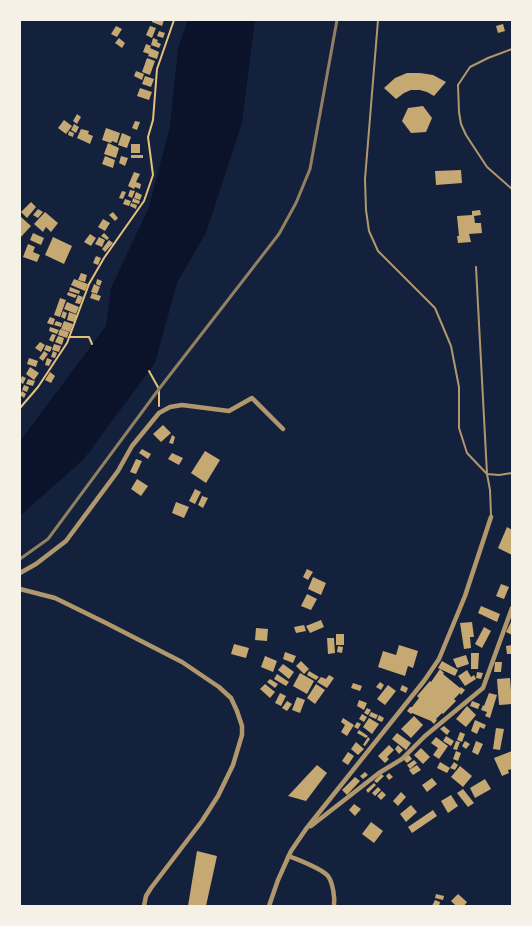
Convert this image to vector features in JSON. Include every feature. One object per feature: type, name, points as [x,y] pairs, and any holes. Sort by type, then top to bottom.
[{"type":"street","points":[[20,573],[36,564],[66,541],[118,471],[132,446],[159,413],[170,407],[182,406],[229,411],[252,398],[284,429]]},
{"type":"street","points":[[269,906],[290,851],[424,681],[439,659],[465,596],[491,517]]},
{"type":"street","points":[[20,589],[55,598],[182,662],[219,687],[231,698],[237,711],[242,726],[242,735],[233,765],[218,796],[202,821],[151,888],[146,896],[144,906]]},
{"type":"street","points":[[306,829],[379,772],[402,759],[425,736],[483,688],[512,608]]},
{"type":"street","points":[[288,857],[313,866],[328,876],[335,896],[334,906]]},
{"type":"lane","points":[[378,20],[365,178],[369,230],[378,251],[435,308],[451,346],[460,387],[459,428],[467,453],[486,474],[498,475],[512,472]]},
{"type":"lane","points":[[512,49],[470,67],[458,85],[459,112],[461,124],[466,135],[487,167],[512,189]]},
{"type":"lane","points":[[476,267],[486,474],[490,490],[491,517]]},
{"type":"path","points":[[20,408],[38,387],[66,343],[89,284],[104,258],[144,201],[153,175],[148,137],[153,120],[157,69],[174,20]]},
{"type":"path","points":[[69,337],[88,338],[92,344]]},
{"type":"path","points":[[149,372],[159,389],[159,413]]},
{"type":"water","points":[[188,20],[255,20],[242,123],[206,233],[177,283],[155,363],[84,459],[20,516],[20,441],[106,326],[111,288],[149,207],[170,126],[178,48]]},
{"type":"building","points":[[152,20],[164,20],[162,26],[152,22]]},
{"type":"building","points":[[503,24],[505,31],[498,33],[496,26]]},
{"type":"building","points":[[116,26],[122,29],[117,37],[111,34]]},
{"type":"building","points":[[150,26],[156,28],[152,38],[146,35]]},
{"type":"building","points":[[159,31],[165,33],[163,38],[157,36]]},
{"type":"building","points":[[119,38],[125,43],[122,48],[115,43]]},
{"type":"building","points":[[153,38],[161,44],[159,48],[151,45]]},
{"type":"building","points":[[146,44],[159,52],[157,59],[143,52]]},
{"type":"building","points":[[147,58],[155,61],[150,75],[142,72]]},
{"type":"building","points":[[136,71],[144,74],[142,80],[134,76]]},
{"type":"building","points":[[407,73],[433,75],[446,82],[434,96],[420,90],[411,90],[396,99],[384,88],[395,78]]},
{"type":"building","points":[[145,76],[154,79],[151,87],[142,84]]},
{"type":"building","points":[[140,88],[152,92],[149,100],[137,96]]},
{"type":"building","points":[[423,106],[432,118],[426,132],[411,133],[402,121],[408,108]]},
{"type":"building","points":[[77,114],[81,117],[77,124],[73,121]]},
{"type":"building","points":[[64,120],[72,126],[66,134],[58,128]]},
{"type":"building","points":[[135,121],[140,122],[137,130],[132,128]]},
{"type":"building","points":[[74,124],[79,127],[76,133],[71,130]]},
{"type":"building","points":[[106,128],[120,133],[117,143],[102,140]]},
{"type":"building","points":[[81,129],[89,131],[88,134],[93,136],[90,144],[77,138]]},
{"type":"building","points":[[69,131],[74,133],[73,137],[68,135]]},
{"type":"building","points":[[122,133],[131,137],[127,148],[118,145]]},
{"type":"building","points":[[108,143],[119,148],[116,158],[104,154]]},
{"type":"building","points":[[131,144],[140,144],[140,153],[131,153]]},
{"type":"building","points":[[131,155],[143,155],[143,158],[131,158]]},
{"type":"building","points":[[105,156],[115,160],[113,168],[102,164]]},
{"type":"building","points":[[121,156],[128,158],[125,166],[119,163]]},
{"type":"building","points":[[461,170],[462,183],[436,185],[435,171]]},
{"type":"building","points":[[134,172],[140,174],[136,182],[141,184],[140,189],[128,186]]},
{"type":"building","points":[[130,190],[135,191],[132,198],[128,196]]},
{"type":"building","points":[[122,191],[126,192],[123,199],[119,198]]},
{"type":"building","points":[[136,192],[142,195],[140,200],[134,198]]},
{"type":"building","points":[[133,198],[140,201],[139,204],[132,202]]},
{"type":"building","points":[[125,199],[131,201],[129,206],[123,204]]},
{"type":"building","points":[[31,202],[36,207],[27,218],[21,212]]},
{"type":"building","points":[[131,203],[137,205],[136,209],[130,206]]},
{"type":"building","points":[[38,209],[43,212],[38,218],[33,215]]},
{"type":"building","points":[[480,210],[481,215],[474,216],[475,223],[481,223],[482,233],[469,234],[471,242],[458,243],[457,216],[472,215],[472,211]]},
{"type":"building","points":[[45,212],[58,223],[51,232],[46,227],[43,232],[34,224]]},
{"type":"building","points":[[113,212],[118,218],[115,221],[109,215]]},
{"type":"building","points":[[20,218],[31,226],[20,238]]},
{"type":"building","points":[[103,219],[110,223],[105,231],[98,227]]},
{"type":"building","points":[[33,233],[44,238],[41,245],[30,240]]},
{"type":"building","points":[[104,233],[109,238],[107,240],[101,236]]},
{"type":"building","points":[[90,234],[96,238],[91,246],[84,242]]},
{"type":"building","points":[[53,237],[72,246],[64,264],[45,255]]},
{"type":"building","points":[[99,237],[105,240],[102,247],[95,244]]},
{"type":"building","points":[[109,240],[113,243],[105,252],[102,249]]},
{"type":"building","points":[[28,244],[35,247],[33,252],[40,255],[37,262],[23,257]]},
{"type":"building","points":[[96,256],[101,258],[98,265],[93,263]]},
{"type":"building","points":[[81,273],[87,275],[85,282],[78,280]]},
{"type":"building","points":[[74,279],[88,284],[85,291],[71,285]]},
{"type":"building","points":[[97,279],[102,281],[100,286],[96,284]]},
{"type":"building","points":[[94,284],[100,287],[97,294],[91,292]]},
{"type":"building","points":[[70,287],[80,291],[79,294],[69,291]]},
{"type":"building","points":[[68,292],[77,295],[75,298],[67,295]]},
{"type":"building","points":[[92,293],[101,296],[99,301],[90,298]]},
{"type":"building","points":[[78,295],[83,297],[80,304],[75,303]]},
{"type":"building","points":[[60,298],[66,300],[60,317],[54,315]]},
{"type":"building","points":[[67,302],[79,307],[76,314],[64,309]]},
{"type":"building","points":[[63,311],[67,313],[65,319],[61,317]]},
{"type":"building","points":[[69,312],[77,315],[74,322],[67,320]]},
{"type":"building","points":[[50,317],[55,319],[53,325],[47,323]]},
{"type":"building","points":[[56,321],[62,323],[61,327],[54,325]]},
{"type":"building","points":[[64,321],[73,324],[70,332],[61,329]]},
{"type":"building","points":[[50,327],[59,330],[57,334],[49,331]]},
{"type":"building","points":[[60,329],[69,332],[67,338],[58,335]]},
{"type":"building","points":[[52,334],[56,335],[53,342],[49,340]]},
{"type":"building","points":[[58,336],[64,338],[62,345],[55,342]]},
{"type":"building","points":[[40,342],[45,345],[41,352],[35,348]]},
{"type":"building","points":[[54,344],[61,346],[59,352],[52,350]]},
{"type":"building","points":[[46,345],[52,347],[50,352],[44,350]]},
{"type":"building","points":[[44,351],[48,354],[43,361],[39,358]]},
{"type":"building","points":[[53,351],[57,353],[55,358],[51,357]]},
{"type":"building","points":[[29,358],[38,361],[36,367],[27,364]]},
{"type":"building","points":[[47,358],[52,360],[49,366],[45,365]]},
{"type":"building","points":[[30,367],[39,373],[34,380],[26,374]]},
{"type":"building","points":[[50,372],[55,376],[51,383],[45,380]]},
{"type":"building","points":[[22,376],[26,378],[23,384],[20,382]]},
{"type":"building","points":[[28,379],[35,381],[33,386],[26,384]]},
{"type":"building","points":[[24,385],[29,387],[27,392],[22,390]]},
{"type":"building","points":[[22,391],[26,394],[24,398],[20,395]]},
{"type":"building","points":[[163,425],[171,433],[161,442],[153,434]]},
{"type":"building","points":[[172,435],[175,437],[173,444],[169,443]]},
{"type":"building","points":[[142,449],[151,454],[148,459],[139,453]]},
{"type":"building","points":[[205,451],[220,460],[206,483],[191,473]]},
{"type":"building","points":[[172,453],[183,458],[179,465],[168,459]]},
{"type":"building","points":[[136,459],[142,461],[136,474],[130,472]]},
{"type":"building","points":[[137,479],[148,486],[141,496],[131,489]]},
{"type":"building","points":[[195,489],[201,492],[195,504],[189,501]]},
{"type":"building","points":[[202,496],[208,498],[203,508],[198,505]]},
{"type":"building","points":[[176,502],[189,507],[184,518],[172,513]]},
{"type":"building","points":[[507,527],[512,530],[512,555],[498,548]]},
{"type":"building","points":[[307,569],[313,572],[308,580],[303,577]]},
{"type":"building","points":[[313,577],[326,583],[321,595],[308,589]]},
{"type":"building","points":[[501,584],[509,587],[504,599],[496,596]]},
{"type":"building","points":[[307,594],[317,599],[311,610],[301,606]]},
{"type":"building","points":[[481,606],[500,614],[497,622],[478,613]]},
{"type":"building","points":[[321,620],[324,627],[310,633],[306,626]]},
{"type":"building","points":[[512,620],[512,635],[506,632]]},
{"type":"building","points":[[472,622],[474,637],[470,637],[471,648],[464,649],[460,623]]},
{"type":"building","points":[[304,625],[306,631],[296,633],[294,627]]},
{"type":"building","points":[[484,627],[491,631],[482,648],[475,644]]},
{"type":"building","points":[[256,628],[268,629],[267,641],[255,640]]},
{"type":"building","points":[[336,634],[344,634],[344,645],[336,645]]},
{"type":"building","points":[[327,638],[334,638],[335,653],[328,654]]},
{"type":"building","points":[[234,644],[249,648],[246,658],[231,654]]},
{"type":"building","points":[[399,645],[418,651],[413,668],[408,666],[405,676],[378,667],[383,651],[396,655]]},
{"type":"building","points":[[512,645],[512,654],[507,654],[506,646]]},
{"type":"building","points":[[338,646],[343,647],[342,653],[337,652]]},
{"type":"building","points":[[285,652],[296,656],[293,663],[283,659]]},
{"type":"building","points":[[471,653],[479,653],[478,669],[471,669]]},
{"type":"building","points":[[466,655],[469,664],[457,668],[453,659]]},
{"type":"building","points":[[265,656],[277,661],[273,672],[261,667]]},
{"type":"building","points":[[301,661],[309,669],[304,674],[296,666]]},
{"type":"building","points":[[442,661],[458,670],[455,676],[438,668]]},
{"type":"building","points":[[495,662],[502,662],[501,672],[494,672]]},
{"type":"building","points":[[283,664],[294,672],[289,679],[278,670]]},
{"type":"building","points":[[440,669],[443,674],[465,690],[454,699],[456,701],[436,719],[434,724],[407,711]]},
{"type":"building","points":[[467,670],[471,677],[474,675],[476,679],[465,686],[458,676]]},
{"type":"building","points":[[309,671],[319,677],[316,680],[307,675]]},
{"type":"building","points":[[477,672],[483,673],[481,679],[476,678]]},
{"type":"building","points":[[300,673],[314,681],[307,694],[293,686]]},
{"type":"building","points":[[277,674],[289,682],[286,686],[274,679]]},
{"type":"building","points":[[329,675],[334,678],[327,688],[317,682],[321,677],[326,679]]},
{"type":"building","points":[[510,678],[512,704],[499,705],[497,679]]},
{"type":"building","points":[[270,679],[278,684],[275,688],[267,682]]},
{"type":"building","points":[[380,682],[384,685],[381,690],[376,687]]},
{"type":"building","points":[[353,683],[362,686],[360,691],[351,688]]},
{"type":"building","points":[[265,684],[275,692],[270,698],[260,689]]},
{"type":"building","points":[[316,684],[325,690],[315,704],[307,698]]},
{"type":"building","points":[[388,685],[396,691],[385,705],[377,699]]},
{"type":"building","points":[[402,685],[408,688],[406,693],[400,690]]},
{"type":"building","points":[[280,693],[286,696],[281,706],[275,703]]},
{"type":"building","points":[[489,693],[497,695],[490,718],[485,716],[487,712],[481,710]]},
{"type":"building","points":[[297,697],[305,700],[300,713],[292,710]]},
{"type":"building","points":[[359,700],[367,703],[364,710],[357,706]]},
{"type":"building","points":[[287,701],[292,704],[287,711],[282,708]]},
{"type":"building","points":[[472,701],[480,704],[478,709],[470,706]]},
{"type":"building","points":[[467,706],[476,715],[466,727],[456,719]]},
{"type":"building","points":[[367,708],[371,710],[368,715],[364,713]]},
{"type":"building","points":[[371,712],[378,715],[376,719],[369,716]]},
{"type":"building","points":[[362,714],[367,717],[364,722],[359,719]]},
{"type":"building","points":[[379,715],[384,718],[382,722],[377,720]]},
{"type":"building","points":[[414,716],[423,725],[411,738],[401,729]]},
{"type":"building","points":[[343,718],[354,725],[347,736],[341,732],[345,725],[341,722]]},
{"type":"building","points":[[369,718],[379,724],[372,734],[363,727]]},
{"type":"building","points":[[475,720],[486,725],[484,729],[480,727],[477,734],[471,731]]},
{"type":"building","points":[[357,722],[361,724],[358,729],[354,727]]},
{"type":"building","points":[[444,726],[450,731],[447,735],[440,729]]},
{"type":"building","points":[[496,728],[504,729],[500,750],[493,749]]},
{"type":"building","points":[[359,730],[368,736],[366,738],[357,733]]},
{"type":"building","points":[[460,732],[465,734],[462,742],[457,740]]},
{"type":"building","points":[[397,733],[411,743],[406,750],[392,739]]},
{"type":"building","points":[[446,736],[454,741],[451,746],[443,741]]},
{"type":"building","points":[[368,737],[370,739],[365,746],[363,745]]},
{"type":"building","points":[[436,737],[448,746],[439,759],[433,755],[438,748],[431,743]]},
{"type":"building","points":[[456,741],[460,742],[457,750],[453,749]]},
{"type":"building","points":[[465,741],[470,744],[466,749],[462,746]]},
{"type":"building","points":[[476,741],[483,744],[478,755],[472,752]]},
{"type":"building","points":[[356,742],[364,749],[358,755],[351,749]]},
{"type":"building","points":[[389,745],[394,750],[387,757],[389,759],[385,763],[378,756]]},
{"type":"building","points":[[398,745],[403,750],[399,754],[395,749]]},
{"type":"building","points":[[421,748],[430,757],[423,764],[414,755]]},
{"type":"building","points":[[456,751],[461,753],[458,761],[453,759]]},
{"type":"building","points":[[512,751],[512,769],[508,770],[509,773],[502,776],[494,758]]},
{"type":"building","points":[[348,752],[354,756],[348,765],[342,761]]},
{"type":"building","points":[[409,755],[412,759],[407,763],[403,759]]},
{"type":"building","points":[[414,760],[417,763],[410,769],[407,765]]},
{"type":"building","points":[[440,762],[450,768],[447,773],[437,768]]},
{"type":"building","points":[[454,762],[458,765],[455,770],[450,768]]},
{"type":"building","points":[[317,765],[327,773],[306,801],[288,796]]},
{"type":"building","points":[[417,765],[421,770],[413,775],[409,770]]},
{"type":"building","points":[[460,766],[472,776],[463,787],[451,777]]},
{"type":"building","points":[[365,772],[368,775],[363,779],[360,776]]},
{"type":"building","points":[[389,773],[393,777],[389,780],[386,776]]},
{"type":"building","points":[[381,774],[384,776],[377,783],[374,781]]},
{"type":"building","points":[[355,777],[360,781],[347,795],[342,790]]},
{"type":"building","points":[[432,778],[437,784],[427,792],[422,785]]},
{"type":"building","points":[[485,779],[491,789],[475,798],[470,788]]},
{"type":"building","points":[[374,783],[376,785],[368,793],[366,790]]},
{"type":"building","points":[[378,787],[381,790],[375,796],[372,793]]},
{"type":"building","points":[[463,789],[474,803],[468,807],[457,793]]},
{"type":"building","points":[[382,791],[386,795],[381,800],[377,796]]},
{"type":"building","points":[[401,792],[406,797],[398,806],[393,801]]},
{"type":"building","points":[[451,795],[458,806],[448,813],[441,801]]},
{"type":"building","points":[[354,804],[361,809],[355,816],[349,810]]},
{"type":"building","points":[[411,805],[417,812],[406,822],[400,814]]},
{"type":"building","points":[[433,810],[437,816],[412,833],[408,827]]},
{"type":"building","points":[[371,822],[383,831],[374,843],[362,834]]},
{"type":"building","points":[[197,851],[217,856],[206,906],[188,906]]},
{"type":"building","points":[[436,894],[444,896],[443,900],[435,898]]},
{"type":"building","points":[[458,894],[467,902],[464,906],[456,906],[451,901]]},
{"type":"building","points":[[435,900],[440,902],[439,906],[432,906]]},
{"type":"railway","points":[[20,559],[48,539],[159,389],[279,234],[296,203],[310,169],[337,20]]}]
